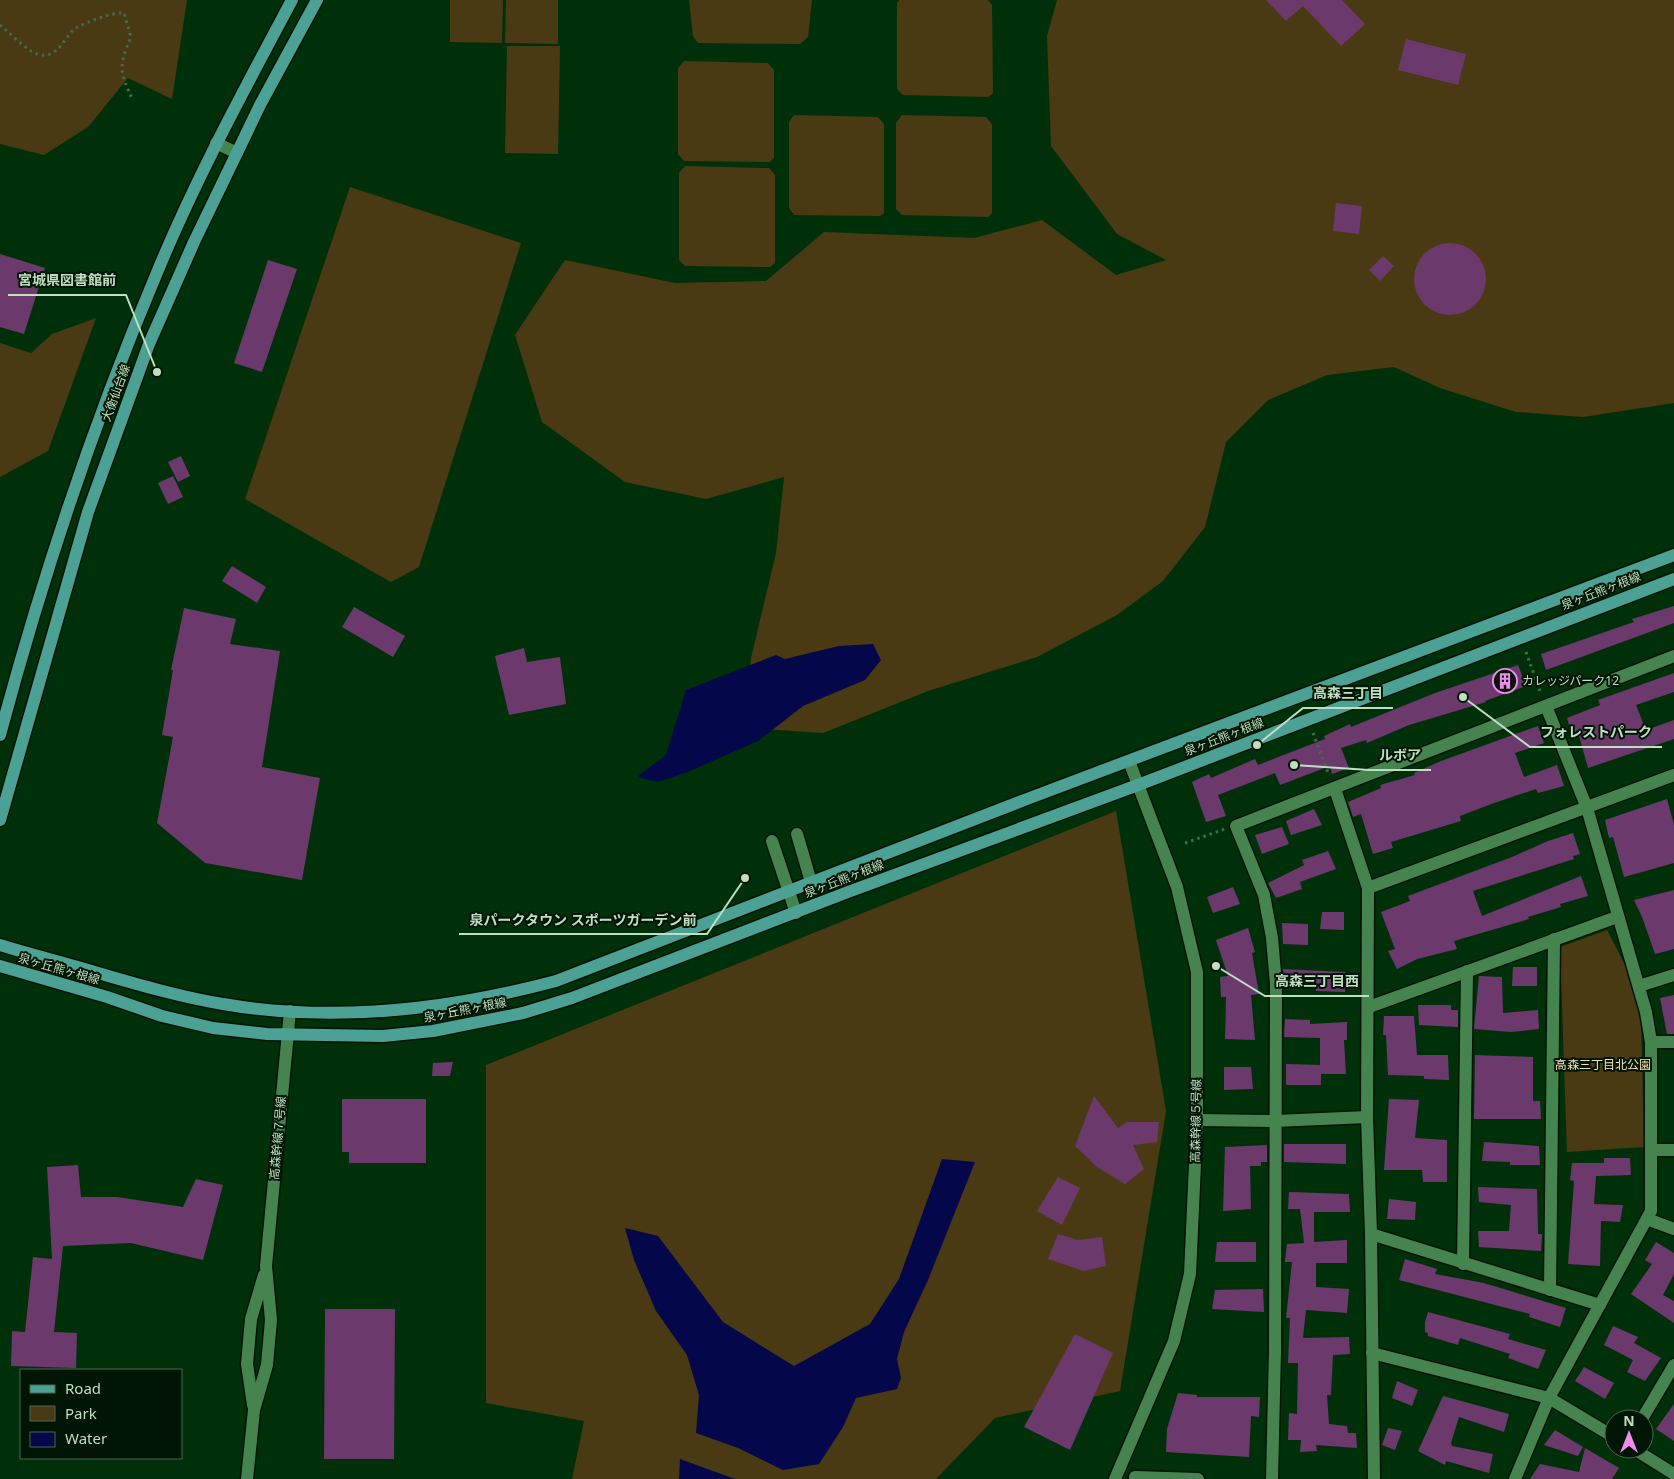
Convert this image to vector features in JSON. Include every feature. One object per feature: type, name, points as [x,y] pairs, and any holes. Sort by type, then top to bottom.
[{"type":"main road","name":"大衡仙台線","points":[[0,735],[81,467],[156,273],[216,143],[292,0]]},
{"type":"main road","name":"大衡仙台線","points":[[0,820],[88,512],[129,395],[194,242],[260,105],[318,0]]},
{"type":"main road","name":"泉ヶ丘熊ヶ根線","points":[[0,945],[152,990],[225,1005],[290,1012],[357,1013],[402,1010],[504,995],[556,981],[811,882],[1674,555]]},
{"type":"main road","name":"泉ヶ丘熊ヶ根線","points":[[0,966],[107,997],[162,1016],[214,1028],[288,1035],[383,1036],[433,1031],[523,1013],[572,998],[1138,785],[1674,578]]},
{"type":"street","points":[[216,143],[237,153]]},
{"type":"street","points":[[1272,1479],[1275,1350],[1276,984],[1272,938],[1264,895],[1236,826],[1674,656]]},
{"type":"street","points":[[1515,1479],[1549,1398],[1651,1211],[1651,1042],[1646,1012],[1587,808],[1546,706]]},
{"type":"street","name":"高森幹線５号線","points":[[1115,1479],[1174,1341],[1190,1274],[1197,1120],[1197,972],[1177,887],[1129,761]]},
{"type":"street","points":[[1368,888],[1673,778]]},
{"type":"street","points":[[1335,789],[1368,888],[1369,1007],[1367,1117],[1372,1234],[1374,1479]]},
{"type":"street","points":[[797,834],[811,882]]},
{"type":"street","points":[[772,842],[796,913]]},
{"type":"street","points":[[1369,1007],[1617,917]]},
{"type":"street","points":[[1550,1290],[1554,939]]},
{"type":"street","points":[[1462,1264],[1467,970]]},
{"type":"street","points":[[1639,986],[1674,975]]},
{"type":"street","name":"高森幹線７号線","points":[[254,1410],[247,1364],[251,1319],[266,1266],[290,1012]]},
{"type":"street","points":[[1651,1042],[1674,1042]]},
{"type":"street","points":[[1197,1120],[1275,1121],[1367,1117]]},
{"type":"street","points":[[1651,1150],[1674,1150]]},
{"type":"street","points":[[1647,1218],[1674,1229]]},
{"type":"street","points":[[1372,1234],[1462,1264],[1600,1305]]},
{"type":"street","name":"高森幹線７号線","points":[[247,1479],[254,1410],[268,1356],[271,1320],[266,1266]]},
{"type":"street","points":[[1372,1353],[1549,1398],[1604,1431]]},
{"type":"street","points":[[1648,1409],[1674,1364]]},
{"type":"street","points":[[1650,1459],[1674,1474]]},
{"type":"street","points":[[1136,1477],[1198,1479]]},
{"type":"path","points":[[0,25],[36,54],[47,54],[62,47],[74,29],[115,13],[124,14],[132,37],[125,52],[121,74],[132,100]]},
{"type":"path","points":[[1526,652],[1546,706]]},
{"type":"path","points":[[1313,733],[1335,789]]},
{"type":"path","points":[[1185,843],[1236,826]]},
{"type":"green space","points":[[0,0],[187,0],[172,99],[128,78],[88,127],[44,155],[0,144]]},
{"type":"green space","points":[[450,0],[503,0],[502,43],[450,42]]},
{"type":"green space","points":[[506,0],[558,0],[558,44],[505,43]]},
{"type":"green space","points":[[689,0],[812,0],[808,37],[800,44],[698,43],[693,36]]},
{"type":"green space","points":[[899,0],[988,0],[992,5],[993,93],[988,97],[903,95],[897,89],[897,3]]},
{"type":"green space","points":[[1057,0],[1674,0],[1674,403],[1583,417],[1516,412],[1440,388],[1394,367],[1327,375],[1268,400],[1226,442],[1205,527],[1163,581],[1117,615],[1037,657],[928,691],[823,733],[763,729],[747,708],[751,658],[776,553],[784,477],[706,499],[625,482],[542,422],[515,335],[565,260],[675,283],[766,281],[824,232],[974,238],[1042,220],[1116,275],[1166,260],[1117,234],[1051,146],[1047,36]]},
{"type":"green space","points":[[507,46],[560,46],[558,154],[505,153]]},
{"type":"green space","points":[[684,61],[768,63],[774,70],[774,158],[770,162],[684,161],[678,154],[678,68]]},
{"type":"green space","points":[[794,115],[878,117],[884,124],[884,213],[880,216],[794,215],[789,208],[789,122]]},
{"type":"green space","points":[[902,115],[986,117],[992,124],[992,213],[988,217],[902,215],[896,209],[896,123]]},
{"type":"green space","points":[[685,166],[769,168],[775,175],[775,263],[770,267],[685,266],[679,260],[679,173]]},
{"type":"green space","points":[[350,187],[521,243],[419,567],[391,582],[245,499]]},
{"type":"green space","points":[[96,318],[48,451],[0,477],[0,343],[31,353],[52,334]]},
{"type":"green space","points":[[1116,811],[1166,1111],[1120,1391],[995,1418],[936,1479],[572,1479],[584,1421],[486,1403],[486,1065]]},
{"type":"green space","name":"高森三丁目北公園","points":[[1607,930],[1628,971],[1641,1014],[1644,1147],[1567,1152],[1560,947]]},
{"type":"water","points":[[873,644],[881,660],[865,680],[803,706],[758,741],[688,772],[658,782],[637,777],[666,755],[686,690],[776,655],[785,659],[839,646]]},
{"type":"water","points":[[942,1159],[975,1162],[928,1280],[904,1332],[897,1359],[901,1378],[897,1389],[856,1398],[843,1427],[819,1464],[783,1470],[738,1448],[696,1433],[699,1395],[687,1355],[656,1311],[634,1260],[625,1228],[658,1236],[723,1322],[794,1366],[870,1324],[899,1279]]},
{"type":"water","points":[[680,1459],[735,1479],[679,1479]]},
{"type":"building","points":[[1266,0],[1342,0],[1365,24],[1341,46],[1303,6],[1286,21]]},
{"type":"building","points":[[1406,39],[1466,54],[1458,85],[1398,70]]},
{"type":"building","points":[[1336,203],[1362,206],[1359,234],[1333,231]]},
{"type":"building","points":[[1450,243],[1470,249],[1480,259],[1486,279],[1480,299],[1470,309],[1450,315],[1430,309],[1420,299],[1414,279],[1420,259],[1430,249]]},
{"type":"building","points":[[0,254],[45,268],[24,334],[0,327]]},
{"type":"building","points":[[1383,256],[1394,266],[1380,281],[1369,270]]},
{"type":"building","points":[[268,260],[297,269],[262,372],[234,363]]},
{"type":"building","points":[[181,456],[190,476],[178,482],[168,462]]},
{"type":"building","points":[[173,476],[183,497],[168,504],[158,483]]},
{"type":"building","points":[[232,566],[266,587],[257,603],[222,581]]},
{"type":"building","points":[[1674,606],[1674,623],[1546,670],[1541,654],[1634,622],[1632,619]]},
{"type":"building","points":[[354,607],[405,636],[393,657],[342,627]]},
{"type":"building","points":[[184,608],[236,619],[230,644],[280,651],[262,767],[320,778],[302,880],[205,863],[157,823],[173,737],[162,735],[173,670],[171,670]]},
{"type":"building","points":[[524,648],[527,662],[560,657],[566,704],[509,715],[495,656]]},
{"type":"building","points":[[1518,665],[1526,686],[1486,702],[1409,725],[1367,743],[1366,740],[1341,748],[1349,768],[1332,774],[1330,766],[1280,785],[1275,773],[1218,795],[1226,816],[1206,822],[1192,782],[1209,774],[1211,778],[1255,759],[1258,765],[1325,739],[1324,736],[1350,724],[1351,727],[1435,693]]},
{"type":"building","points":[[1674,673],[1674,692],[1636,705],[1646,730],[1674,720],[1674,739],[1588,768],[1578,732],[1572,734],[1567,718],[1600,705],[1598,700]]},
{"type":"building","points":[[1538,726],[1544,743],[1515,753],[1524,777],[1557,765],[1564,786],[1538,793],[1536,789],[1494,803],[1460,816],[1461,821],[1391,842],[1393,848],[1373,854],[1361,814],[1353,817],[1348,802],[1381,788],[1380,785],[1415,775],[1414,773],[1441,761]]},
{"type":"building","points":[[1667,799],[1674,825],[1674,863],[1624,877],[1613,837],[1609,838],[1605,820]]},
{"type":"building","points":[[1314,809],[1322,825],[1291,835],[1286,821]]},
{"type":"building","points":[[1282,827],[1289,844],[1262,854],[1255,835]]},
{"type":"building","points":[[1573,833],[1580,854],[1573,856],[1574,859],[1473,891],[1482,916],[1581,876],[1588,896],[1560,904],[1561,907],[1528,917],[1529,919],[1454,941],[1457,949],[1417,959],[1397,969],[1388,951],[1395,949],[1381,912],[1410,901],[1408,896]]},
{"type":"building","points":[[1328,851],[1336,869],[1300,882],[1302,889],[1276,898],[1268,883],[1304,865],[1302,860]]},
{"type":"building","points":[[1233,887],[1240,904],[1213,913],[1207,897]]},
{"type":"building","points":[[1674,890],[1674,949],[1655,954],[1634,900]]},
{"type":"building","points":[[1322,912],[1344,912],[1344,930],[1320,929]]},
{"type":"building","points":[[1282,923],[1308,924],[1308,945],[1283,944]]},
{"type":"building","points":[[1248,928],[1255,952],[1252,953],[1259,994],[1251,995],[1255,1040],[1225,1039],[1226,997],[1221,997],[1220,977],[1228,976],[1216,940]]},
{"type":"building","points":[[1513,967],[1537,967],[1537,986],[1512,986]]},
{"type":"building","points":[[1283,969],[1345,972],[1345,992],[1316,991],[1316,987],[1284,986]]},
{"type":"building","points":[[1479,976],[1502,977],[1503,1013],[1538,1010],[1539,1029],[1511,1032],[1474,1029]]},
{"type":"building","points":[[1674,995],[1674,1034],[1667,1034],[1660,998]]},
{"type":"building","points":[[1418,1005],[1451,1005],[1451,1010],[1458,1010],[1458,1027],[1419,1025]]},
{"type":"building","points":[[1384,1016],[1414,1016],[1417,1055],[1448,1055],[1449,1080],[1424,1079],[1424,1076],[1388,1075],[1386,1035],[1383,1035]]},
{"type":"building","points":[[1285,1019],[1310,1020],[1310,1024],[1347,1022],[1347,1040],[1344,1040],[1346,1074],[1321,1074],[1321,1085],[1286,1085],[1286,1064],[1320,1065],[1320,1038],[1284,1037]]},
{"type":"building","points":[[1475,1055],[1533,1057],[1533,1101],[1540,1101],[1541,1119],[1474,1119]]},
{"type":"building","points":[[453,1062],[450,1076],[432,1076],[433,1063]]},
{"type":"building","points":[[1224,1067],[1251,1067],[1253,1089],[1224,1090]]},
{"type":"building","points":[[1094,1096],[1118,1128],[1127,1122],[1159,1122],[1157,1142],[1133,1145],[1144,1169],[1125,1184],[1097,1167],[1075,1146]]},
{"type":"building","points":[[342,1099],[426,1099],[426,1163],[349,1163],[349,1152],[342,1152]]},
{"type":"building","points":[[1389,1099],[1419,1100],[1415,1138],[1447,1140],[1447,1182],[1423,1182],[1422,1170],[1384,1170]]},
{"type":"building","points":[[1484,1142],[1539,1146],[1540,1165],[1510,1165],[1510,1162],[1482,1161]]},
{"type":"building","points":[[1284,1144],[1346,1144],[1346,1164],[1284,1162]]},
{"type":"building","points":[[1267,1145],[1267,1162],[1261,1162],[1261,1166],[1250,1166],[1251,1209],[1223,1211],[1225,1147]]},
{"type":"building","points":[[1604,1158],[1630,1158],[1631,1175],[1596,1176],[1594,1204],[1623,1205],[1620,1222],[1601,1221],[1600,1266],[1568,1264],[1574,1181],[1570,1180],[1572,1163],[1604,1163]]},
{"type":"building","points":[[78,1165],[81,1197],[117,1197],[183,1207],[196,1179],[223,1185],[203,1260],[131,1243],[63,1246],[54,1332],[77,1333],[76,1368],[11,1366],[12,1331],[25,1332],[33,1257],[52,1259],[47,1167]]},
{"type":"building","points":[[1058,1177],[1080,1188],[1062,1225],[1037,1211]]},
{"type":"building","points":[[1478,1187],[1537,1189],[1538,1234],[1542,1234],[1541,1251],[1479,1247],[1478,1231],[1509,1231],[1511,1205],[1479,1202]]},
{"type":"building","points":[[1289,1192],[1349,1194],[1350,1212],[1314,1212],[1314,1242],[1347,1240],[1347,1263],[1316,1263],[1316,1287],[1349,1289],[1347,1313],[1306,1310],[1303,1338],[1349,1337],[1350,1354],[1333,1355],[1331,1395],[1327,1395],[1329,1424],[1347,1426],[1348,1433],[1356,1433],[1357,1448],[1316,1445],[1317,1451],[1300,1452],[1301,1440],[1288,1440],[1289,1413],[1297,1414],[1298,1363],[1288,1363],[1290,1318],[1286,1318],[1292,1262],[1285,1262],[1287,1244],[1304,1243],[1300,1209],[1288,1209]]},
{"type":"building","points":[[1389,1199],[1416,1202],[1415,1220],[1387,1219]]},
{"type":"building","points":[[1058,1234],[1078,1240],[1102,1237],[1106,1266],[1084,1271],[1048,1259]]},
{"type":"building","points":[[1217,1242],[1256,1242],[1256,1262],[1215,1262]]},
{"type":"building","points":[[1656,1242],[1674,1253],[1674,1274],[1663,1295],[1674,1301],[1674,1323],[1631,1294],[1652,1264],[1645,1260]]},
{"type":"building","points":[[1405,1259],[1437,1269],[1435,1274],[1484,1283],[1566,1308],[1560,1327],[1529,1317],[1530,1314],[1399,1280]]},
{"type":"building","points":[[1263,1289],[1264,1312],[1212,1309],[1215,1290]]},
{"type":"building","points":[[325,1309],[395,1309],[394,1459],[324,1459]]},
{"type":"building","points":[[1428,1312],[1510,1334],[1508,1339],[1546,1350],[1538,1369],[1508,1358],[1510,1354],[1460,1338],[1458,1345],[1428,1336],[1428,1333],[1425,1332],[1425,1322]]},
{"type":"building","points":[[1613,1326],[1638,1337],[1634,1343],[1661,1358],[1645,1381],[1627,1372],[1633,1360],[1604,1345]]},
{"type":"building","points":[[1075,1334],[1113,1353],[1070,1450],[1024,1427]]},
{"type":"building","points":[[1584,1367],[1614,1383],[1605,1399],[1575,1381]]},
{"type":"building","points":[[1397,1381],[1418,1390],[1412,1406],[1392,1398]]},
{"type":"building","points":[[1178,1393],[1197,1395],[1197,1397],[1260,1397],[1259,1417],[1251,1416],[1249,1457],[1166,1452],[1167,1429]]},
{"type":"building","points":[[1443,1396],[1509,1414],[1504,1432],[1459,1417],[1451,1443],[1452,1446],[1493,1454],[1489,1473],[1446,1461],[1445,1465],[1418,1451]]},
{"type":"building","points":[[1674,1404],[1674,1441],[1656,1429]]},
{"type":"building","points":[[1388,1428],[1402,1431],[1395,1450],[1382,1445]]},
{"type":"building","points":[[1555,1430],[1583,1447],[1578,1456],[1544,1445]]},
{"type":"building","points":[[1585,1448],[1619,1468],[1612,1479],[1530,1479],[1540,1464],[1579,1472]]},
{"type":"place","name":"宮城県図書館前","points":[[157,372]]},
{"type":"place","name":"カレッジパーク12","points":[[1505,681]]},
{"type":"place","name":"フォレストパーク","points":[[1463,697]]},
{"type":"place","name":"高森三丁目","points":[[1257,745]]},
{"type":"place","name":"ルボア","points":[[1294,765]]},
{"type":"place","name":"泉パークタウン スポーツガーデン前","points":[[745,878]]},
{"type":"place","name":"高森三丁目西","points":[[1216,966]]}]
